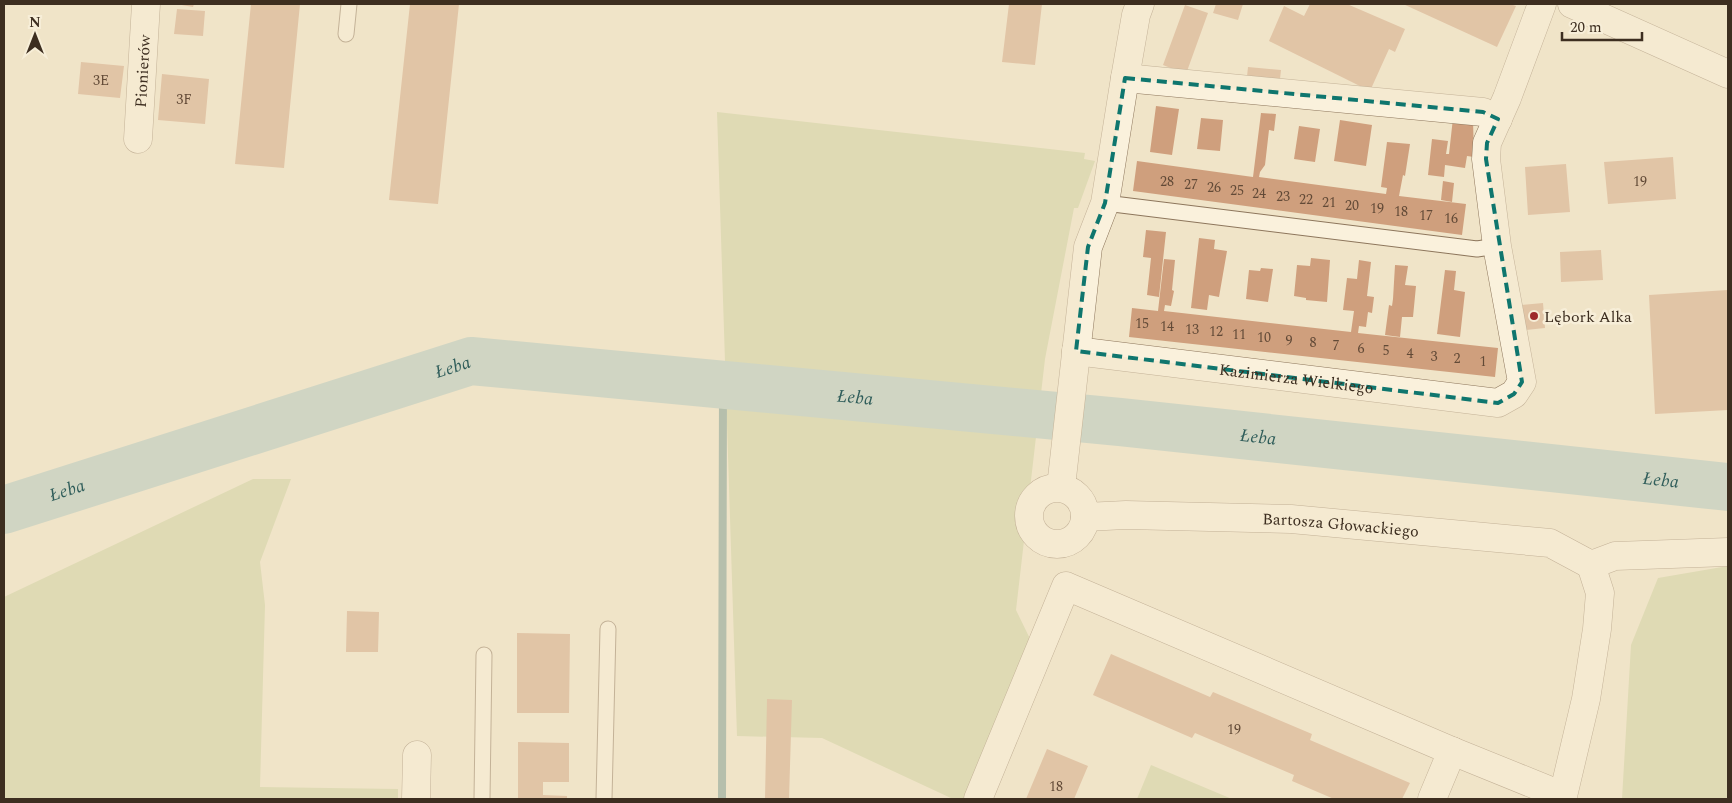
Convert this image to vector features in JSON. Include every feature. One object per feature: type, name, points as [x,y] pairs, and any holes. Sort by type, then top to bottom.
[{"type":"street","name":"Pionierów","points":[[138,139],[146,4]]},
{"type":"street","points":[[1061,487],[1088,246],[1105,203],[1136,15],[1140,4]]},
{"type":"street","name":"Kazimierza Wielkiego","points":[[1076,351],[1498,402],[1514,394],[1522,382],[1497,246],[1486,159],[1487,143],[1542,4]]},
{"type":"street","points":[[1572,4],[1728,74]]},
{"type":"street","points":[[1125,78],[1483,112],[1498,119]]},
{"type":"street","points":[[1061,487],[1074,492],[1083,503],[1086,517],[1083,528],[1076,537],[1066,543],[1054,544],[1044,541],[1034,534],[1029,524],[1028,512],[1031,501],[1039,493],[1049,488],[1061,487]]},
{"type":"street","name":"Bartosza Głowackiego","points":[[1086,517],[1126,515],[1291,519],[1540,542],[1550,543],[1591,565]]},
{"type":"street","points":[[978,799],[1066,586],[1563,798],[1586,699],[1597,629],[1600,593],[1591,565],[1616,556],[1728,552]]},
{"type":"street","points":[[1432,799],[1452,751]]},
{"type":"street","points":[[416,799],[417,755]]},
{"type":"lane","points":[[346,34],[349,4]]},
{"type":"lane","points":[[1105,203],[1477,249],[1497,246]]},
{"type":"lane","points":[[604,799],[608,630]]},
{"type":"lane","points":[[482,799],[484,655]]},
{"type":"highlighted area","points":[[1125,78],[1483,112],[1498,119],[1487,143],[1486,159],[1522,382],[1514,394],[1498,403],[1076,351],[1088,247],[1105,203]]},
{"type":"green space","points":[[717,112],[1085,153],[1084,159],[1095,161],[1078,208],[1074,208],[1045,359],[1016,610],[1034,647],[967,799],[953,799],[822,738],[737,736]]},
{"type":"green space","points":[[253,479],[291,479],[260,562],[265,605],[260,787],[398,789],[398,799],[4,799],[4,597]]},
{"type":"green space","points":[[1728,566],[1728,799],[1622,799],[1631,645],[1658,578]]},
{"type":"green space","points":[[1151,765],[1232,799],[1137,799]]},
{"type":"building","points":[[176,4],[194,4],[193,7]]},
{"type":"building","points":[[251,4],[300,4],[284,168],[235,164]]},
{"type":"building","points":[[410,4],[459,4],[438,204],[389,200]]},
{"type":"building","points":[[1009,4],[1042,4],[1035,65],[1002,62]]},
{"type":"building","points":[[1216,4],[1243,4],[1238,20],[1213,13]]},
{"type":"building","points":[[1310,4],[1347,4],[1405,29],[1395,52],[1389,49],[1370,91],[1269,41],[1284,6],[1304,16]]},
{"type":"building","points":[[1403,4],[1510,4],[1516,6],[1497,47]]},
{"type":"building","points":[[1185,5],[1208,13],[1186,74],[1163,65]]},
{"type":"building","points":[[177,9],[205,11],[203,36],[174,34]]},
{"type":"building","points":[[81,62],[124,66],[120,98],[78,94]]},
{"type":"building","points":[[1248,67],[1281,70],[1279,88],[1246,86]]},
{"type":"building","points":[[162,74],[209,79],[205,124],[158,120]]},
{"type":"building","points":[[1156,106],[1179,109],[1172,155],[1150,152]]},
{"type":"building","points":[[1261,113],[1276,114],[1274,131],[1269,130],[1265,165],[1259,177],[1386,194],[1387,188],[1381,187],[1387,142],[1410,144],[1405,176],[1403,175],[1399,196],[1466,204],[1462,235],[1133,191],[1137,161],[1253,177]]},
{"type":"building","points":[[1201,118],[1223,120],[1220,151],[1197,149]]},
{"type":"building","points":[[1453,118],[1473,120],[1474,157],[1467,156],[1465,168],[1445,165],[1444,177],[1428,175],[1432,139],[1448,141],[1446,154],[1449,154]]},
{"type":"building","points":[[1340,120],[1372,125],[1366,166],[1334,161]]},
{"type":"building","points":[[1299,126],[1320,129],[1315,162],[1294,159]]},
{"type":"building","points":[[1673,157],[1676,199],[1608,204],[1604,162]]},
{"type":"building","points":[[1566,164],[1570,212],[1528,215],[1525,167]]},
{"type":"building","points":[[1443,181],[1454,183],[1452,202],[1441,200]]},
{"type":"building","points":[[1146,230],[1166,232],[1159,297],[1147,295],[1151,258],[1143,257]]},
{"type":"building","points":[[1199,238],[1215,240],[1214,249],[1227,251],[1219,297],[1209,295],[1207,310],[1191,308]]},
{"type":"building","points":[[1601,250],[1603,280],[1561,282],[1560,252]]},
{"type":"building","points":[[1311,258],[1330,260],[1327,302],[1306,300],[1306,298],[1294,296],[1297,265],[1310,266]]},
{"type":"building","points":[[1164,259],[1175,260],[1172,290],[1174,291],[1171,306],[1165,305],[1164,311],[1351,332],[1354,311],[1343,310],[1347,278],[1357,279],[1359,260],[1371,262],[1367,296],[1374,297],[1372,313],[1368,312],[1366,327],[1359,326],[1358,333],[1498,348],[1495,377],[1129,337],[1132,308],[1158,311]]},
{"type":"building","points":[[1395,265],[1408,266],[1405,285],[1416,286],[1413,317],[1402,317],[1400,337],[1385,335],[1389,305],[1392,306],[1393,299]]},
{"type":"building","points":[[1261,268],[1273,269],[1268,302],[1246,299],[1249,270],[1260,271]]},
{"type":"building","points":[[1445,270],[1456,271],[1454,290],[1465,292],[1460,337],[1437,334]]},
{"type":"building","points":[[1728,290],[1728,410],[1655,414],[1649,295]]},
{"type":"building","name":"Lębork Alka","points":[[1543,303],[1545,328],[1526,330],[1522,305]]},
{"type":"building","points":[[347,611],[379,612],[378,652],[346,652]]},
{"type":"building","points":[[517,633],[570,634],[569,713],[517,713]]},
{"type":"building","points":[[1111,654],[1210,697],[1213,692],[1312,734],[1310,740],[1410,783],[1402,799],[1334,799],[1292,781],[1294,775],[1195,733],[1192,738],[1093,695]]},
{"type":"building","points":[[767,699],[792,700],[789,799],[765,799]]},
{"type":"building","points":[[518,742],[569,743],[569,782],[543,782],[543,795],[567,796],[567,799],[518,799]]},
{"type":"building","points":[[1047,749],[1088,766],[1074,799],[1026,799]]},
{"type":"waterway","name":"Łeba","points":[[4,510],[471,361],[1120,422],[1728,487]]},
{"type":"waterway","points":[[722,799],[723,385]]},
{"type":"place","name":"Lębork Alka","points":[[1534,316]]}]
